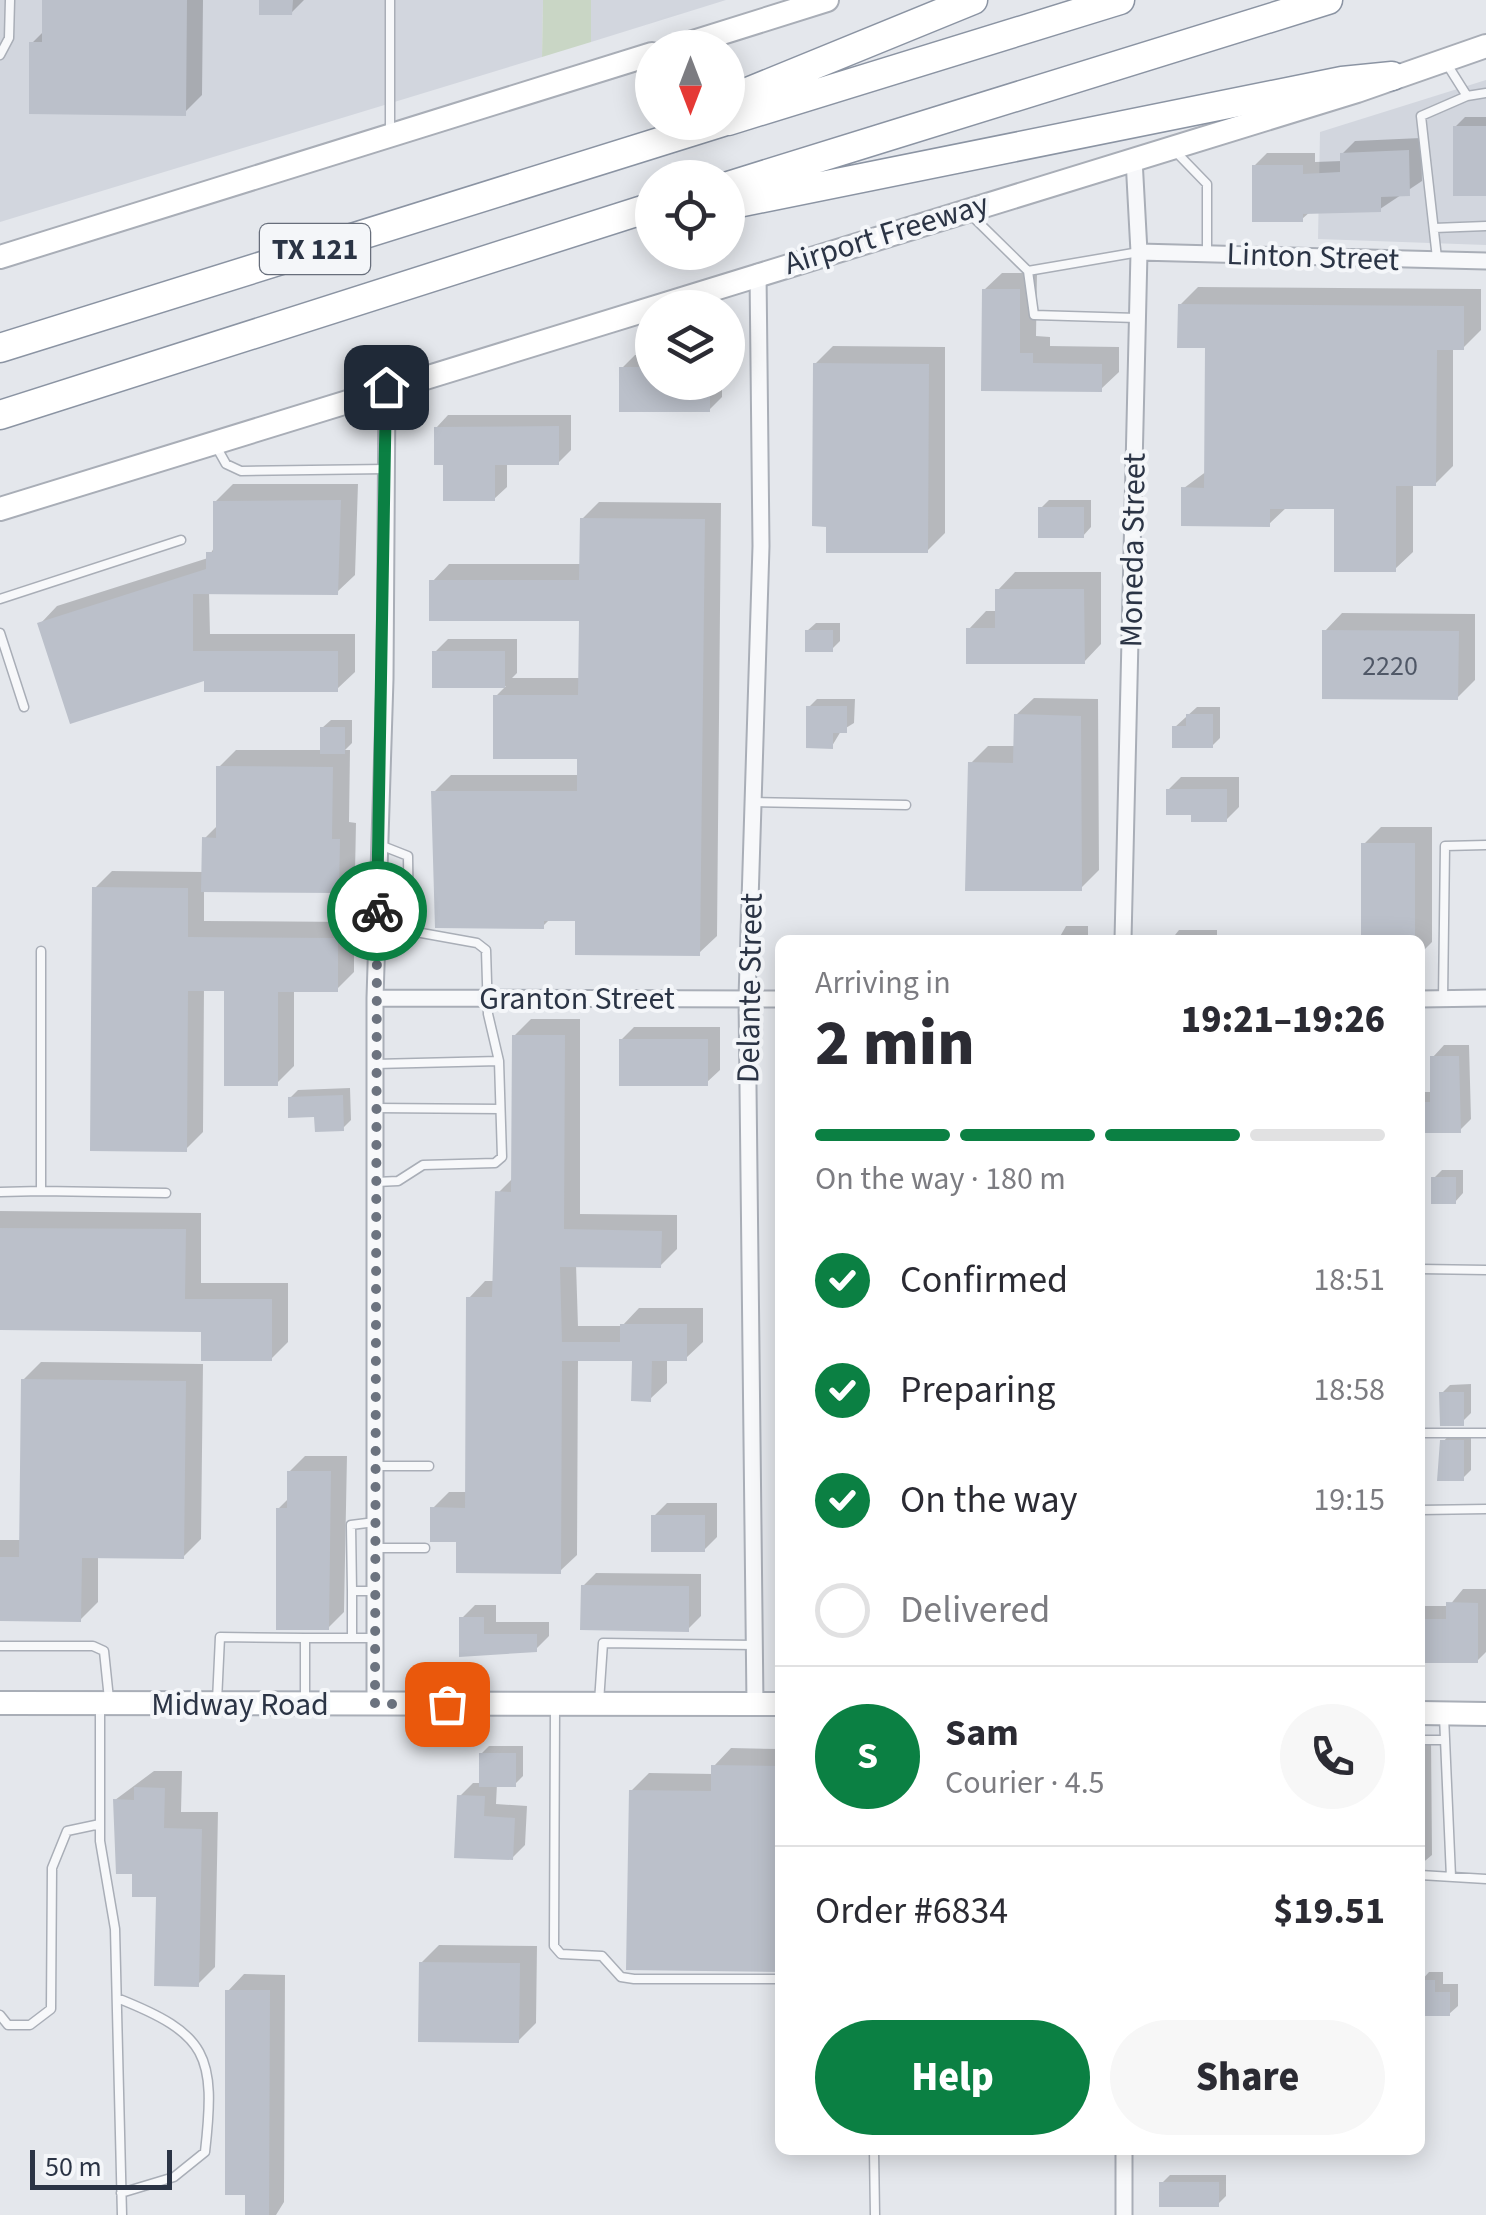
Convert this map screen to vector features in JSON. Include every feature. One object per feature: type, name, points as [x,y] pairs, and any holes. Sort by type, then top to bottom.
[{"type":"highway","points":[[745,93],[972,0]]},
{"type":"highway","name":"TX 121","points":[[745,116],[1120,0]]},
{"type":"highway","points":[[745,181],[1328,0]]},
{"type":"highway","points":[[745,202],[1323,85],[1392,76]]},
{"type":"highway","points":[[630,149],[646,140]]},
{"type":"highway","name":"TX 121","points":[[0,348],[662,140]]},
{"type":"highway","name":"TX 121","points":[[0,414],[635,212]]},
{"type":"main road","points":[[718,30],[766,10],[827,0]]},
{"type":"main road","name":"Airport Freeway","points":[[0,509],[758,272],[1134,160],[1486,46]]},
{"type":"main road","points":[[0,256],[635,59]]},
{"type":"main road","name":"Midway Road","points":[[0,1703],[775,1704]]},
{"type":"main road","points":[[1425,1713],[1486,1714]]},
{"type":"street","name":"Moneda Street","points":[[1123,935],[1139,252],[1134,160]]},
{"type":"street","name":"Linton Street","points":[[1139,252],[1486,261]]},
{"type":"street","name":"Delante Street","points":[[754,1704],[747,998],[761,546],[758,272]]},
{"type":"street","points":[[375,1704],[375,998],[386,387]]},
{"type":"street","name":"Granton Street","points":[[375,998],[775,999]]},
{"type":"street","points":[[1425,999],[1486,998]]},
{"type":"street","points":[[1124,2155],[1124,2215]]},
{"type":"lane","points":[[0,55],[9,38],[10,0]]},
{"type":"lane","points":[[390,0],[390,134]]},
{"type":"lane","points":[[1450,69],[1468,96]]},
{"type":"lane","points":[[1437,260],[1422,116],[1468,96],[1486,93]]},
{"type":"lane","points":[[1172,148],[1206,181],[1208,254]]},
{"type":"lane","points":[[966,210],[1028,271],[1034,315],[1136,318]]},
{"type":"lane","points":[[1434,228],[1486,226]]},
{"type":"lane","points":[[1028,271],[1139,252]]},
{"type":"lane","points":[[213,442],[226,464],[241,470],[386,469]]},
{"type":"lane","points":[[0,598],[181,540]]},
{"type":"lane","points":[[0,634],[24,707]]},
{"type":"lane","points":[[753,802],[906,805]]},
{"type":"lane","points":[[380,845],[408,856],[409,931]]},
{"type":"lane","points":[[1443,999],[1445,846],[1486,846]]},
{"type":"lane","points":[[375,1182],[398,1180],[423,1165],[499,1161],[500,1109],[500,1061],[490,1026],[483,946],[377,925]]},
{"type":"lane","points":[[41,951],[41,1191]]},
{"type":"lane","points":[[375,1064],[500,1061]]},
{"type":"lane","points":[[375,1108],[500,1109]]},
{"type":"lane","points":[[0,1192],[166,1193]]},
{"type":"lane","points":[[1425,1270],[1486,1270]]},
{"type":"lane","points":[[1425,1433],[1486,1433]]},
{"type":"lane","points":[[375,1466],[430,1466]]},
{"type":"lane","points":[[1425,1510],[1486,1509]]},
{"type":"lane","points":[[352,1638],[351,1525],[375,1522]]},
{"type":"lane","points":[[375,1548],[424,1548]]},
{"type":"lane","points":[[352,1591],[375,1592]]},
{"type":"lane","points":[[217,1704],[220,1637],[375,1638]]},
{"type":"lane","points":[[305,1638],[305,1704]]},
{"type":"lane","points":[[599,1704],[603,1644],[754,1645]]},
{"type":"lane","points":[[0,1646],[93,1646],[104,1651],[109,1665],[100,1824],[115,1929],[122,2215]]},
{"type":"lane","points":[[555,1704],[554,1946],[561,1954],[602,1956],[621,1977],[634,1979],[775,1978]]},
{"type":"lane","points":[[1444,1713],[1451,1877]]},
{"type":"lane","points":[[1425,1740],[1445,1740]]},
{"type":"lane","points":[[0,2015],[8,2024],[30,2025],[51,2008],[52,1868],[66,1832],[100,1824]]},
{"type":"lane","points":[[1425,1875],[1486,1879]]},
{"type":"lane","points":[[116,1998],[184,2029],[206,2062],[210,2108],[205,2152],[174,2177],[121,2192]]},
{"type":"lane","points":[[874,2155],[875,2215]]},
{"type":"shaded area","points":[[0,0],[543,0],[542,57],[0,222]]},
{"type":"shaded area","points":[[591,0],[726,0],[591,42]]},
{"type":"shaded area","points":[[1486,80],[1486,245],[1318,239],[1320,132]]},
{"type":"green space","points":[[543,0],[591,0],[591,42],[542,57]]},
{"type":"building","points":[[42,0],[187,0],[186,116],[29,114],[29,42],[42,42]]},
{"type":"building","points":[[259,0],[293,0],[292,15],[259,15]]},
{"type":"building","points":[[1453,126],[1486,126],[1486,196],[1453,196]]},
{"type":"building","points":[[1409,150],[1410,196],[1381,197],[1381,212],[1303,214],[1303,222],[1252,222],[1252,165],[1303,165],[1303,174],[1340,172],[1340,153]]},
{"type":"building","points":[[982,289],[1020,289],[1020,353],[1033,353],[1033,363],[1102,364],[1102,392],[981,391]]},
{"type":"building","points":[[1178,304],[1464,306],[1464,350],[1437,350],[1436,486],[1396,486],[1396,572],[1334,572],[1334,509],[1270,509],[1270,527],[1181,526],[1181,487],[1204,488],[1205,348],[1177,348]]},
{"type":"building","points":[[813,363],[929,364],[928,553],[826,553],[826,527],[812,526]]},
{"type":"building","points":[[619,367],[635,367],[635,400],[710,400],[710,412],[619,412]]},
{"type":"building","points":[[559,426],[559,465],[495,465],[495,501],[443,501],[443,465],[434,465],[434,427]]},
{"type":"building","points":[[341,500],[338,595],[193,594],[193,651],[338,651],[338,692],[204,692],[204,681],[70,724],[37,623],[206,569],[206,552],[213,552],[213,501]]},
{"type":"building","points":[[1038,507],[1084,507],[1084,538],[1038,538]]},
{"type":"building","points":[[580,518],[705,519],[700,956],[575,955],[575,921],[544,921],[544,929],[435,928],[431,791],[577,791],[577,759],[493,759],[493,695],[578,695],[579,621],[429,621],[429,580],[579,580]]},
{"type":"building","points":[[995,589],[1084,589],[1085,664],[966,664],[966,628],[995,628]]},
{"type":"building","points":[[805,630],[833,630],[833,652],[805,652]]},
{"type":"building","points":[[1322,630],[1459,631],[1458,700],[1322,699]]},
{"type":"building","points":[[432,651],[505,651],[505,688],[432,688]]},
{"type":"building","points":[[806,706],[847,706],[847,733],[833,733],[833,749],[806,748]]},
{"type":"building","points":[[1014,714],[1081,716],[1082,891],[965,891],[968,762],[1013,763]]},
{"type":"building","points":[[1186,714],[1213,714],[1213,748],[1172,748],[1172,726],[1186,726]]},
{"type":"building","points":[[320,727],[345,727],[345,754],[320,754]]},
{"type":"building","points":[[216,766],[333,767],[332,839],[340,839],[339,893],[201,892],[202,837],[216,838]]},
{"type":"building","points":[[1166,789],[1227,789],[1227,822],[1191,822],[1191,815],[1166,815]]},
{"type":"building","points":[[1361,843],[1415,843],[1415,935],[1361,935]]},
{"type":"building","points":[[92,887],[188,888],[188,937],[338,938],[338,992],[278,992],[278,1086],[224,1086],[224,991],[188,991],[187,1152],[90,1151]]},
{"type":"building","points":[[512,1035],[565,1035],[564,1229],[662,1231],[661,1268],[560,1267],[562,1342],[620,1342],[620,1324],[687,1324],[687,1361],[652,1361],[651,1402],[631,1401],[632,1361],[562,1361],[561,1574],[456,1573],[456,1542],[430,1542],[430,1507],[465,1508],[466,1297],[492,1297],[495,1191],[511,1192]]},
{"type":"building","points":[[619,1039],[708,1039],[708,1086],[619,1086]]},
{"type":"building","points":[[1430,1056],[1459,1056],[1461,1133],[1425,1133],[1425,1102],[1430,1102]]},
{"type":"building","points":[[343,1095],[344,1131],[315,1132],[314,1117],[288,1118],[288,1097]]},
{"type":"building","points":[[1431,1177],[1456,1177],[1456,1204],[1431,1204]]},
{"type":"building","points":[[0,1228],[186,1229],[185,1299],[272,1299],[272,1361],[201,1361],[201,1332],[0,1330]]},
{"type":"building","points":[[21,1379],[186,1381],[184,1559],[82,1558],[81,1622],[0,1621],[0,1557],[19,1557]]},
{"type":"building","points":[[1439,1392],[1464,1392],[1464,1426],[1440,1426]]},
{"type":"building","points":[[1440,1440],[1464,1440],[1464,1481],[1437,1481]]},
{"type":"building","points":[[287,1471],[331,1471],[329,1630],[276,1630],[276,1508],[287,1508]]},
{"type":"building","points":[[651,1515],[705,1515],[705,1552],[651,1552]]},
{"type":"building","points":[[581,1585],[689,1586],[689,1632],[580,1630]]},
{"type":"building","points":[[1446,1602],[1478,1603],[1478,1663],[1425,1663],[1425,1619],[1446,1619]]},
{"type":"building","points":[[459,1617],[484,1617],[484,1634],[537,1634],[537,1652],[459,1657]]},
{"type":"building","points":[[479,1753],[516,1753],[516,1787],[479,1787]]},
{"type":"building","points":[[711,1765],[775,1766],[775,1972],[626,1970],[629,1790],[711,1791]]},
{"type":"building","points":[[134,1787],[165,1788],[164,1828],[202,1829],[199,1987],[154,1986],[156,1897],[132,1897],[132,1874],[116,1874],[113,1799],[134,1800]]},
{"type":"building","points":[[457,1795],[485,1796],[484,1816],[515,1818],[513,1860],[454,1858]]},
{"type":"building","points":[[419,1962],[520,1963],[519,2043],[418,2042]]},
{"type":"building","points":[[1425,1980],[1435,1980],[1435,1992],[1450,1992],[1450,2016],[1425,2016]]},
{"type":"building","points":[[225,1990],[270,1990],[269,2215],[245,2215],[245,2195],[225,2195]]},
{"type":"building","points":[[1159,2182],[1219,2182],[1219,2207],[1159,2207]]},
{"type":"way so far","points":[[377,911],[375,1704],[447,1704]]},
{"type":"route","points":[[377,911],[385,679],[386,387]]}]
